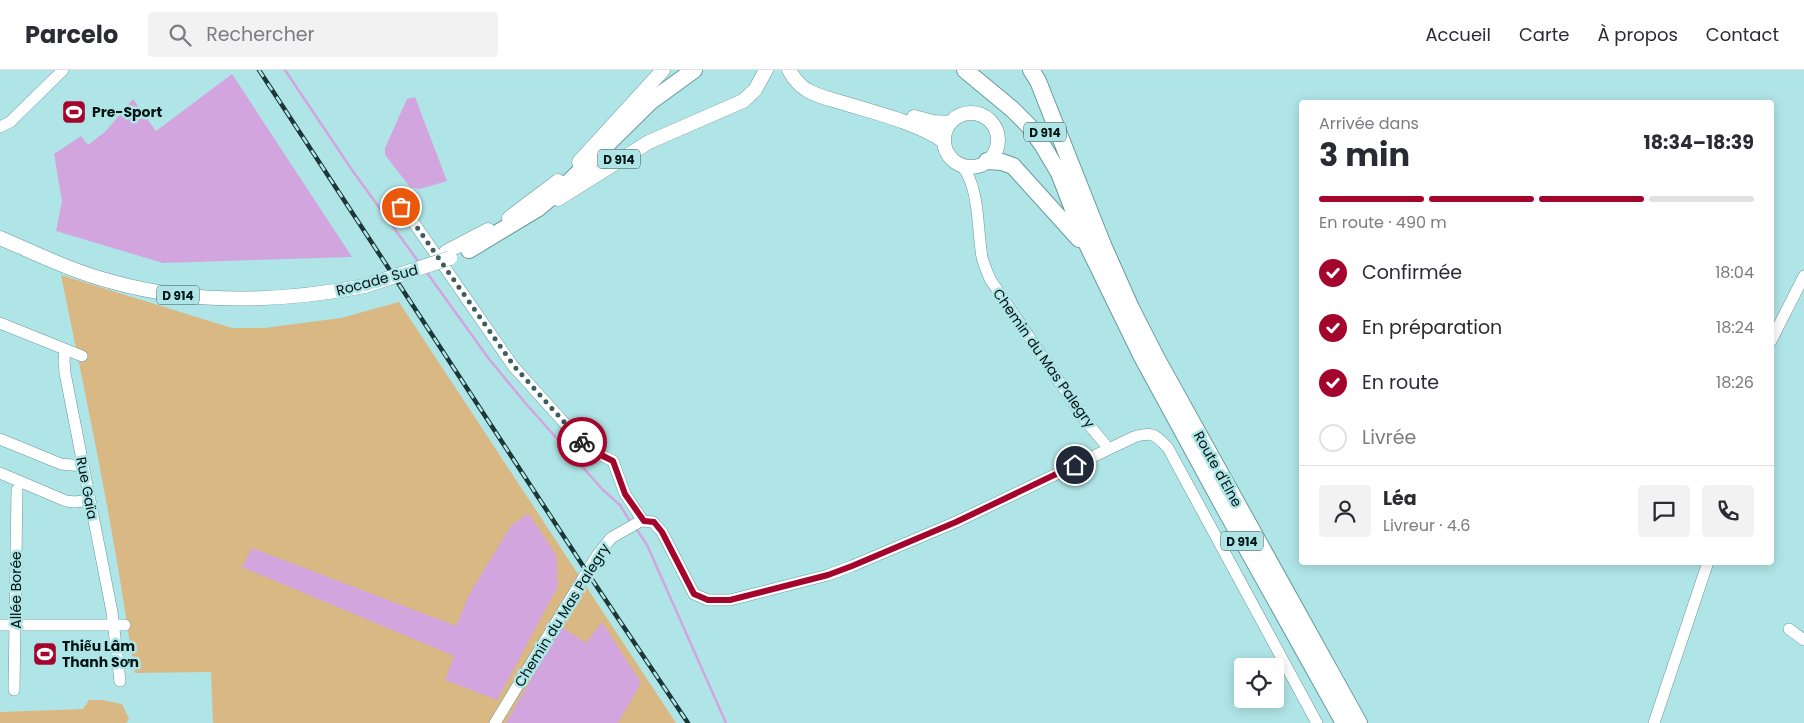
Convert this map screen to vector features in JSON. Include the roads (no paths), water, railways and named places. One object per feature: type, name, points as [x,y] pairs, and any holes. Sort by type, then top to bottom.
[{"type":"highway","name":"D 914","points":[[619,120],[678,70]]},
{"type":"highway","name":"D 914","points":[[469,250],[537,209],[567,184],[650,102],[694,70]]},
{"type":"highway","name":"D 914","points":[[965,70],[1012,109],[1029,126],[1044,146],[1059,173],[1084,238],[1142,357]]},
{"type":"highway","name":"D 914","points":[[982,70],[1024,107],[1053,143],[1089,209]]},
{"type":"highway","points":[[1035,74],[1089,209]]},
{"type":"highway","points":[[975,165],[1002,162],[1013,166],[1078,236],[1130,341],[1142,357]]},
{"type":"highway","name":"Route d'Elne","points":[[1089,209],[1131,308],[1157,360],[1360,723]]},
{"type":"highway","name":"Route d'Elne","points":[[1142,357],[1344,723]]},
{"type":"main road","name":"Rocade Sud","points":[[448,255],[506,220],[572,170],[663,70]]},
{"type":"main road","name":"Rocade Sud","points":[[0,238],[58,264],[112,282],[148,291],[182,296],[259,299],[301,296],[364,283],[448,255],[469,250],[516,227],[611,164],[649,142],[743,101],[755,90],[766,70]]},
{"type":"main road","points":[[789,70],[806,90],[926,130],[944,141]]},
{"type":"main road","points":[[798,70],[804,78],[814,85],[905,115],[933,122],[950,123]]},
{"type":"main road","points":[[966,114],[976,114],[990,121],[997,133],[997,147],[992,157],[975,165],[953,160],[947,151],[944,141],[945,131],[950,123],[958,116],[966,114]]},
{"type":"main road","name":"Rocade Sud","points":[[0,232],[62,258],[114,276],[182,290],[259,294],[364,283]]},
{"type":"street","points":[[0,127],[10,122],[63,70]]},
{"type":"street","name":"Chemin du Mas Palegry","points":[[975,165],[969,174],[973,190],[982,260],[990,279],[1074,404],[1109,449]]},
{"type":"street","points":[[401,207],[514,366],[587,448],[613,461],[625,494],[641,522],[654,522],[662,532],[694,594],[708,600],[730,600],[828,575],[956,522],[1134,437],[1150,434],[1158,437],[1168,448],[1317,723]]},
{"type":"street","points":[[1774,335],[1804,276]]},
{"type":"street","points":[[0,323],[82,356]]},
{"type":"street","name":"Rue Gaïa","points":[[65,350],[65,373],[83,466],[119,625],[120,681]]},
{"type":"street","points":[[0,439],[61,464],[83,466]]},
{"type":"street","points":[[0,473],[66,501],[90,500]]},
{"type":"street","name":"Allée Borée","points":[[14,690],[17,490]]},
{"type":"street","name":"Chemin du Mas Palegry","points":[[495,723],[596,557],[611,538],[641,522]]},
{"type":"street","points":[[1654,723],[1707,565]]},
{"type":"street","points":[[0,625],[119,625]]},
{"type":"street","points":[[1789,630],[1804,640]]},
{"type":"waterway","points":[[285,70],[352,170],[420,264]]},
{"type":"waterway","points":[[425,270],[489,359],[527,405],[603,490],[620,505],[631,523]]},
{"type":"waterway","points":[[635,527],[647,545],[726,723]]},
{"type":"railway","points":[[259,70],[587,572],[688,723]]},
{"type":"place","name":"Pre-Sport","points":[[74,112]]},
{"type":"place","name":"Thiếu Lâm Thanh Sơn","points":[[45,654]]}]
